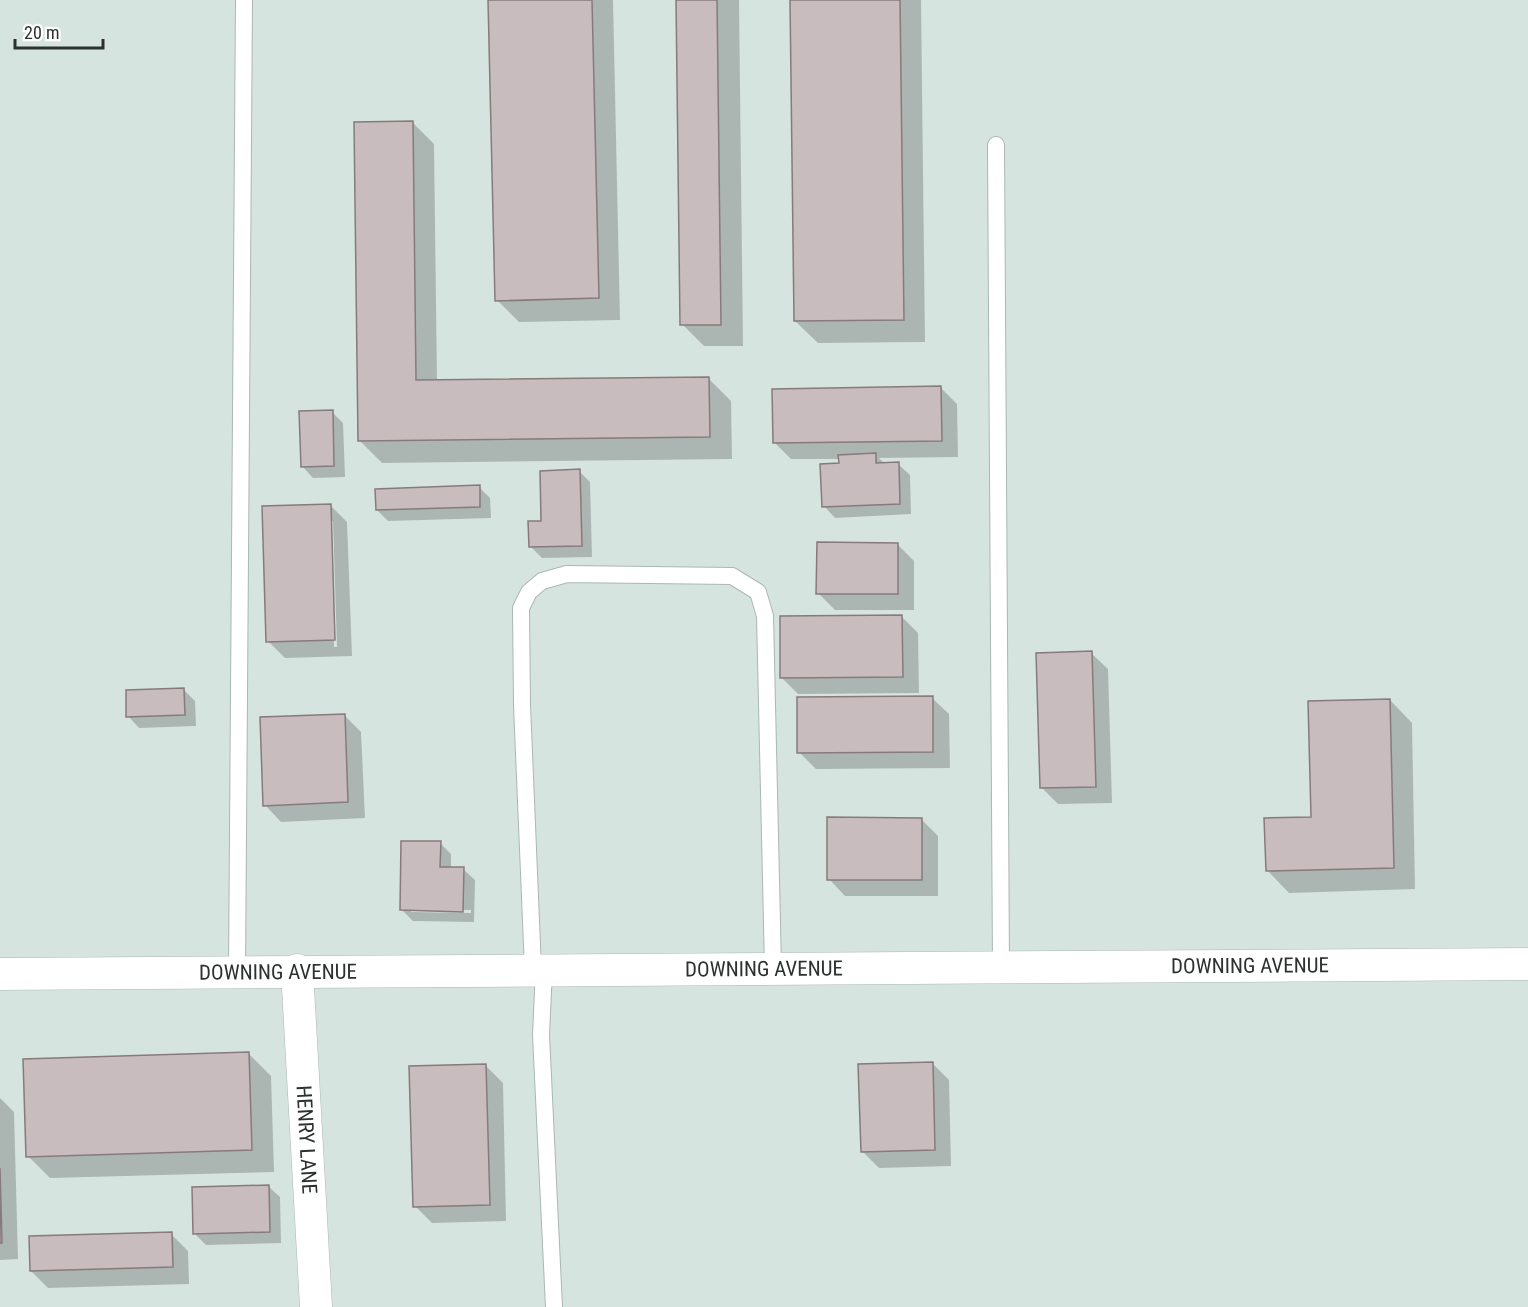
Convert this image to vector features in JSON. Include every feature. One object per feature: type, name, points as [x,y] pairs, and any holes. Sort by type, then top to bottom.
[{"type":"street","name":"DOWNING AVENUE","points":[[0,974],[297,970],[1528,964]]},
{"type":"street","name":"HENRY LANE","points":[[297,970],[316,1307]]},
{"type":"lane","points":[[237,971],[244,0]]},
{"type":"lane","points":[[996,146],[1001,966]]},
{"type":"lane","points":[[554,1307],[538,969],[522,705],[522,609],[529,592],[542,581],[567,574],[732,576],[758,592],[765,616],[773,968]]},
{"type":"building","points":[[488,0],[592,0],[599,298],[495,301]]},
{"type":"building","points":[[676,0],[717,0],[721,325],[680,325]]},
{"type":"building","points":[[790,0],[900,0],[904,320],[794,321]]},
{"type":"building","points":[[413,121],[416,380],[709,377],[710,437],[358,441],[354,122]]},
{"type":"building","points":[[941,386],[942,441],[773,443],[772,389]]},
{"type":"building","points":[[333,410],[334,466],[301,467],[299,411]]},
{"type":"building","points":[[876,453],[876,463],[899,462],[900,504],[822,507],[820,464],[839,463],[838,455]]},
{"type":"building","points":[[580,469],[582,546],[529,547],[528,521],[541,521],[540,471]]},
{"type":"building","points":[[480,485],[480,507],[376,510],[375,489]]},
{"type":"building","points":[[331,504],[335,640],[266,642],[262,506]]},
{"type":"building","points":[[817,542],[898,543],[898,594],[816,594]]},
{"type":"building","points":[[902,615],[903,677],[780,678],[780,616]]},
{"type":"building","points":[[1092,651],[1096,787],[1040,788],[1036,653]]},
{"type":"building","points":[[184,688],[185,715],[126,717],[126,690]]},
{"type":"building","points":[[933,696],[933,752],[797,753],[797,697]]},
{"type":"building","points":[[1390,699],[1394,868],[1266,871],[1264,818],[1311,817],[1308,701]]},
{"type":"building","points":[[345,714],[348,802],[263,806],[260,717]]},
{"type":"building","points":[[827,817],[922,818],[922,880],[827,880]]},
{"type":"building","points":[[401,841],[441,841],[440,867],[464,867],[463,912],[400,910]]},
{"type":"building","points":[[249,1052],[252,1150],[26,1157],[23,1059]]},
{"type":"building","points":[[933,1062],[935,1150],[861,1152],[858,1064]]},
{"type":"building","points":[[486,1064],[490,1205],[413,1207],[409,1066]]},
{"type":"building","points":[[0,1168],[2,1243],[0,1243]]},
{"type":"building","points":[[269,1185],[270,1232],[193,1234],[192,1187]]},
{"type":"building","points":[[172,1232],[173,1267],[30,1271],[29,1236]]}]
